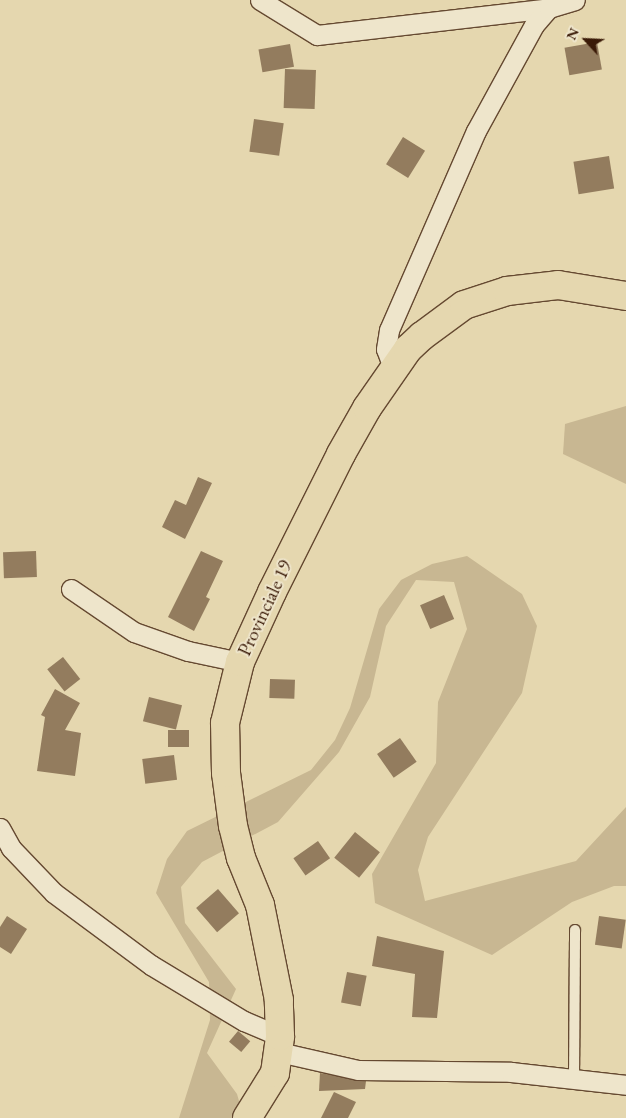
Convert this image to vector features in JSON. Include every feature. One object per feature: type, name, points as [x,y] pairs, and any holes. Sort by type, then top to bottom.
[{"type":"main road","name":"Provinciale 19","points":[[247,1118],[275,1073],[280,1044],[279,1000],[271,947],[233,826],[226,773],[225,723],[240,662],[341,454],[394,370],[422,336],[464,305],[486,296],[558,285],[626,296]]},
{"type":"street","points":[[260,0],[318,35],[549,8],[574,0]]},
{"type":"street","points":[[394,370],[386,349],[386,338],[431,228],[476,131],[534,25],[549,8]]},
{"type":"street","points":[[71,589],[134,632],[188,652],[240,662]]},
{"type":"street","points":[[0,828],[11,848],[69,904],[151,965],[280,1044],[358,1070],[511,1072],[626,1084]]},
{"type":"lane","points":[[574,1080],[575,930]]},
{"type":"shaded area","points":[[626,406],[626,484],[563,454],[565,424]]},
{"type":"shaded area","points":[[467,556],[522,594],[537,626],[522,693],[428,837],[418,870],[425,901],[576,861],[626,807],[626,886],[614,886],[572,902],[492,955],[375,903],[372,874],[436,763],[438,702],[467,629],[454,582],[416,580],[386,626],[370,697],[339,752],[278,822],[202,862],[181,887],[185,923],[236,989],[207,1053],[237,1094],[244,1118],[179,1118],[210,1020],[209,982],[156,893],[167,859],[187,831],[311,770],[335,740],[350,708],[379,609],[401,580],[432,564]]},
{"type":"building","points":[[597,42],[602,70],[569,75],[565,48]]},
{"type":"building","points":[[290,44],[294,67],[262,72],[258,50]]},
{"type":"building","points":[[285,69],[316,70],[315,109],[284,108]]},
{"type":"building","points":[[254,119],[284,123],[279,156],[249,152]]},
{"type":"building","points":[[403,137],[425,151],[408,178],[386,164]]},
{"type":"building","points":[[609,156],[614,189],[579,194],[573,162]]},
{"type":"building","points":[[198,477],[212,483],[185,539],[162,527],[175,500],[186,505]]},
{"type":"building","points":[[36,551],[37,577],[4,578],[3,552]]},
{"type":"building","points":[[201,551],[223,561],[206,597],[210,599],[194,631],[168,617]]},
{"type":"building","points":[[444,595],[454,619],[430,629],[420,605]]},
{"type":"building","points":[[63,657],[80,679],[64,691],[47,669]]},
{"type":"building","points":[[270,679],[295,680],[294,699],[269,698]]},
{"type":"building","points":[[55,689],[80,703],[65,730],[81,733],[75,776],[37,771],[45,717],[41,715]]},
{"type":"building","points":[[149,697],[182,705],[176,729],[143,721]]},
{"type":"building","points":[[168,730],[189,730],[189,747],[168,747]]},
{"type":"building","points":[[400,738],[417,762],[394,778],[377,754]]},
{"type":"building","points":[[174,755],[177,780],[145,784],[142,759]]},
{"type":"building","points":[[355,832],[380,852],[359,878],[334,858]]},
{"type":"building","points":[[318,841],[330,858],[305,875],[293,858]]},
{"type":"building","points":[[218,889],[239,913],[217,932],[196,908]]},
{"type":"building","points":[[7,916],[27,929],[11,954],[0,947],[0,927]]},
{"type":"building","points":[[599,916],[626,920],[622,948],[595,945]]},
{"type":"building","points":[[377,936],[444,951],[437,1018],[412,1017],[415,974],[372,966]]},
{"type":"building","points":[[347,972],[367,976],[361,1006],[341,1002]]},
{"type":"building","points":[[238,1031],[250,1041],[241,1052],[229,1042]]},
{"type":"building","points":[[320,1073],[366,1081],[365,1089],[319,1091]]},
{"type":"building","points":[[334,1092],[356,1102],[348,1118],[321,1118]]}]
